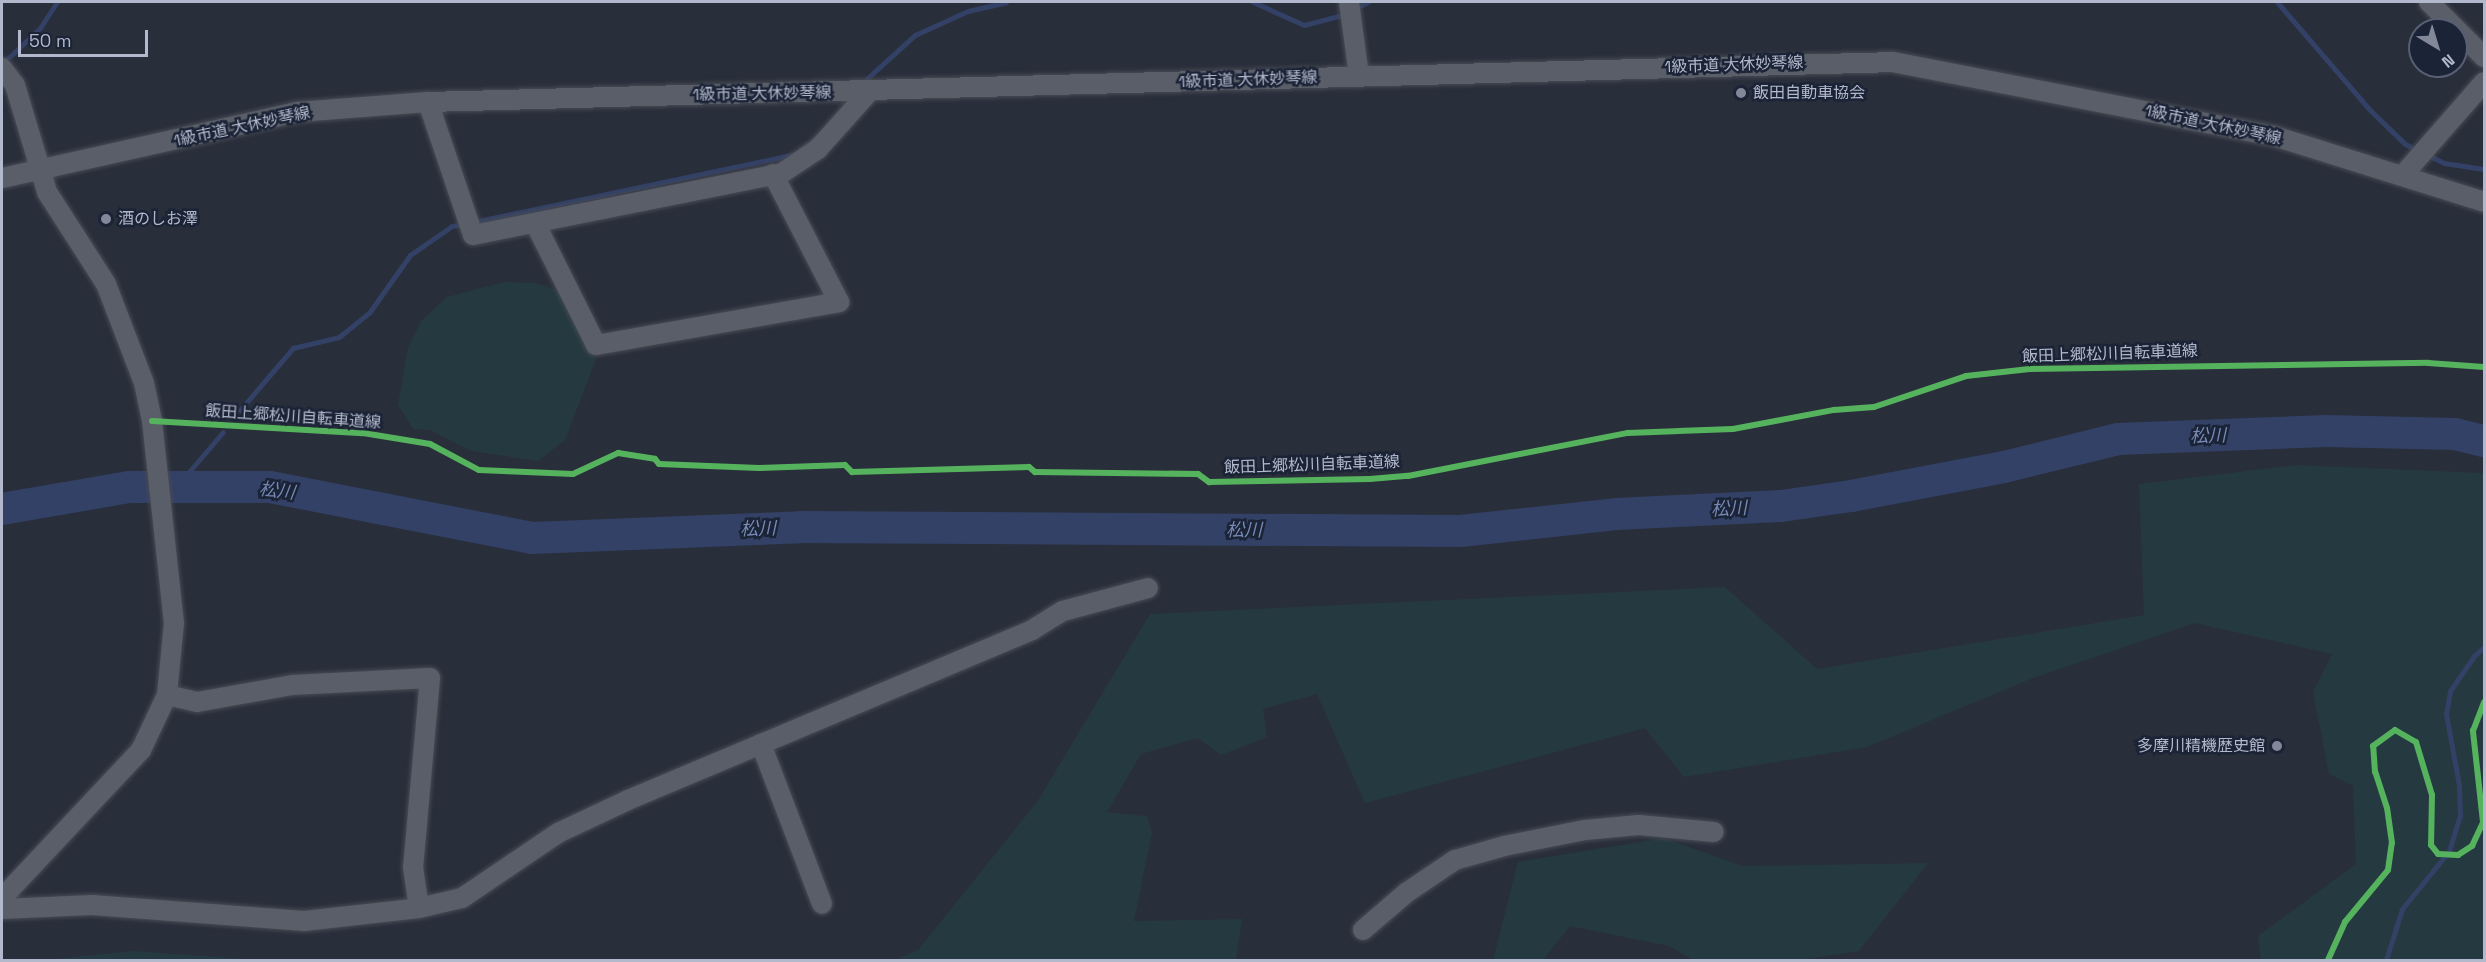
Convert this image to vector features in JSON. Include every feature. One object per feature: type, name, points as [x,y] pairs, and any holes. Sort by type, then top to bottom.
[{"type":"street","points":[[2429,2],[2484,57]]},
{"type":"street","points":[[1350,9],[1359,76]]},
{"type":"street","name":"1級市道 大休妙琴線","points":[[2,178],[298,112],[428,102],[869,92],[1893,62],[2274,136],[2409,168],[2484,202]]},
{"type":"street","points":[[2,898],[141,750],[167,695],[174,623],[153,429],[144,382],[111,296],[59,216],[40,171],[15,85],[4,70]]},
{"type":"street","points":[[2409,168],[2430,141],[2484,82]]},
{"type":"street","points":[[428,102],[473,235],[536,225],[782,173],[818,149],[869,92]]},
{"type":"street","points":[[536,225],[596,345],[839,302],[773,174]]},
{"type":"street","points":[[2,909],[92,905],[257,921],[304,921],[420,908],[462,898],[558,833],[761,744],[1032,630],[1063,611],[1148,588]]},
{"type":"street","points":[[167,695],[197,702],[292,685],[430,678],[413,867],[420,908]]},
{"type":"street","points":[[761,744],[822,904]]},
{"type":"street","points":[[1363,930],[1406,893],[1455,860],[1504,846],[1585,830],[1639,825],[1714,832]]},
{"type":"shaded area","points":[[505,282],[536,283],[562,292],[596,359],[565,440],[538,461],[471,451],[430,430],[413,429],[398,405],[408,347],[421,321],[447,297]]},
{"type":"shaded area","points":[[2296,465],[2484,473],[2484,960],[2261,960],[2258,936],[2356,864],[2353,786],[2329,774],[2313,692],[2332,654],[2195,623],[2033,678],[1867,747],[1684,777],[1645,728],[1365,803],[1317,694],[1263,709],[1267,737],[1221,755],[1198,738],[1141,754],[1107,812],[1147,816],[1152,833],[1134,921],[1242,919],[1236,960],[895,960],[918,950],[1037,802],[1150,614],[1725,587],[1817,669],[2144,615],[2139,484]]},
{"type":"shaded area","points":[[1664,838],[1742,866],[1928,863],[1859,951],[1800,960],[1693,960],[1669,946],[1570,926],[1543,960],[1493,960],[1518,862]]},
{"type":"shaded area","points":[[133,951],[258,960],[44,960]]},
{"type":"waterway","points":[[3,63],[40,28],[57,2]]},
{"type":"waterway","points":[[862,83],[915,35],[968,11],[1006,2]]},
{"type":"waterway","points":[[1253,2],[1304,25],[1346,14]]},
{"type":"waterway","points":[[1354,9],[1368,2]]},
{"type":"waterway","points":[[2277,2],[2369,109],[2405,144],[2444,163],[2484,169]]},
{"type":"waterway","points":[[473,222],[795,154],[819,135]]},
{"type":"waterway","points":[[240,410],[293,348],[339,337],[369,313],[410,255],[452,226],[464,224]]},
{"type":"waterway","name":"松川","points":[[2,509],[129,487],[270,487],[532,538],[801,527],[1460,531],[1616,514],[1781,506],[1851,496],[2004,467],[2118,439],[2326,431],[2455,434],[2484,441]]},
{"type":"waterway","points":[[176,487],[223,432]]},
{"type":"waterway","points":[[2386,960],[2402,909],[2449,851],[2460,816],[2459,785],[2446,714],[2450,691],[2474,656],[2484,647]]},
{"type":"cycle path","name":"飯田上郷松川自転車道線","points":[[152,421],[363,433],[430,444],[479,470],[573,474],[618,453],[655,459],[659,464],[759,468],[845,465],[852,472],[1029,467],[1035,472],[1198,474],[1209,482],[1370,479],[1408,476],[1628,433],[1733,429],[1834,410],[1874,407],[1966,376],[2030,369],[2428,363],[2484,367]]},
{"type":"cycle path","points":[[2328,960],[2345,922],[2388,870],[2392,843],[2387,808],[2375,772],[2373,746],[2395,730],[2416,742],[2432,795],[2431,845],[2438,854],[2458,855],[2472,846],[2483,822],[2473,731],[2484,702]]},
{"type":"place","name":"飯田自動車協会","points":[[1741,93]]},
{"type":"place","name":"酒のしお澤","points":[[106,219]]},
{"type":"place","name":"多摩川精機歴史館","points":[[2277,746]]}]
